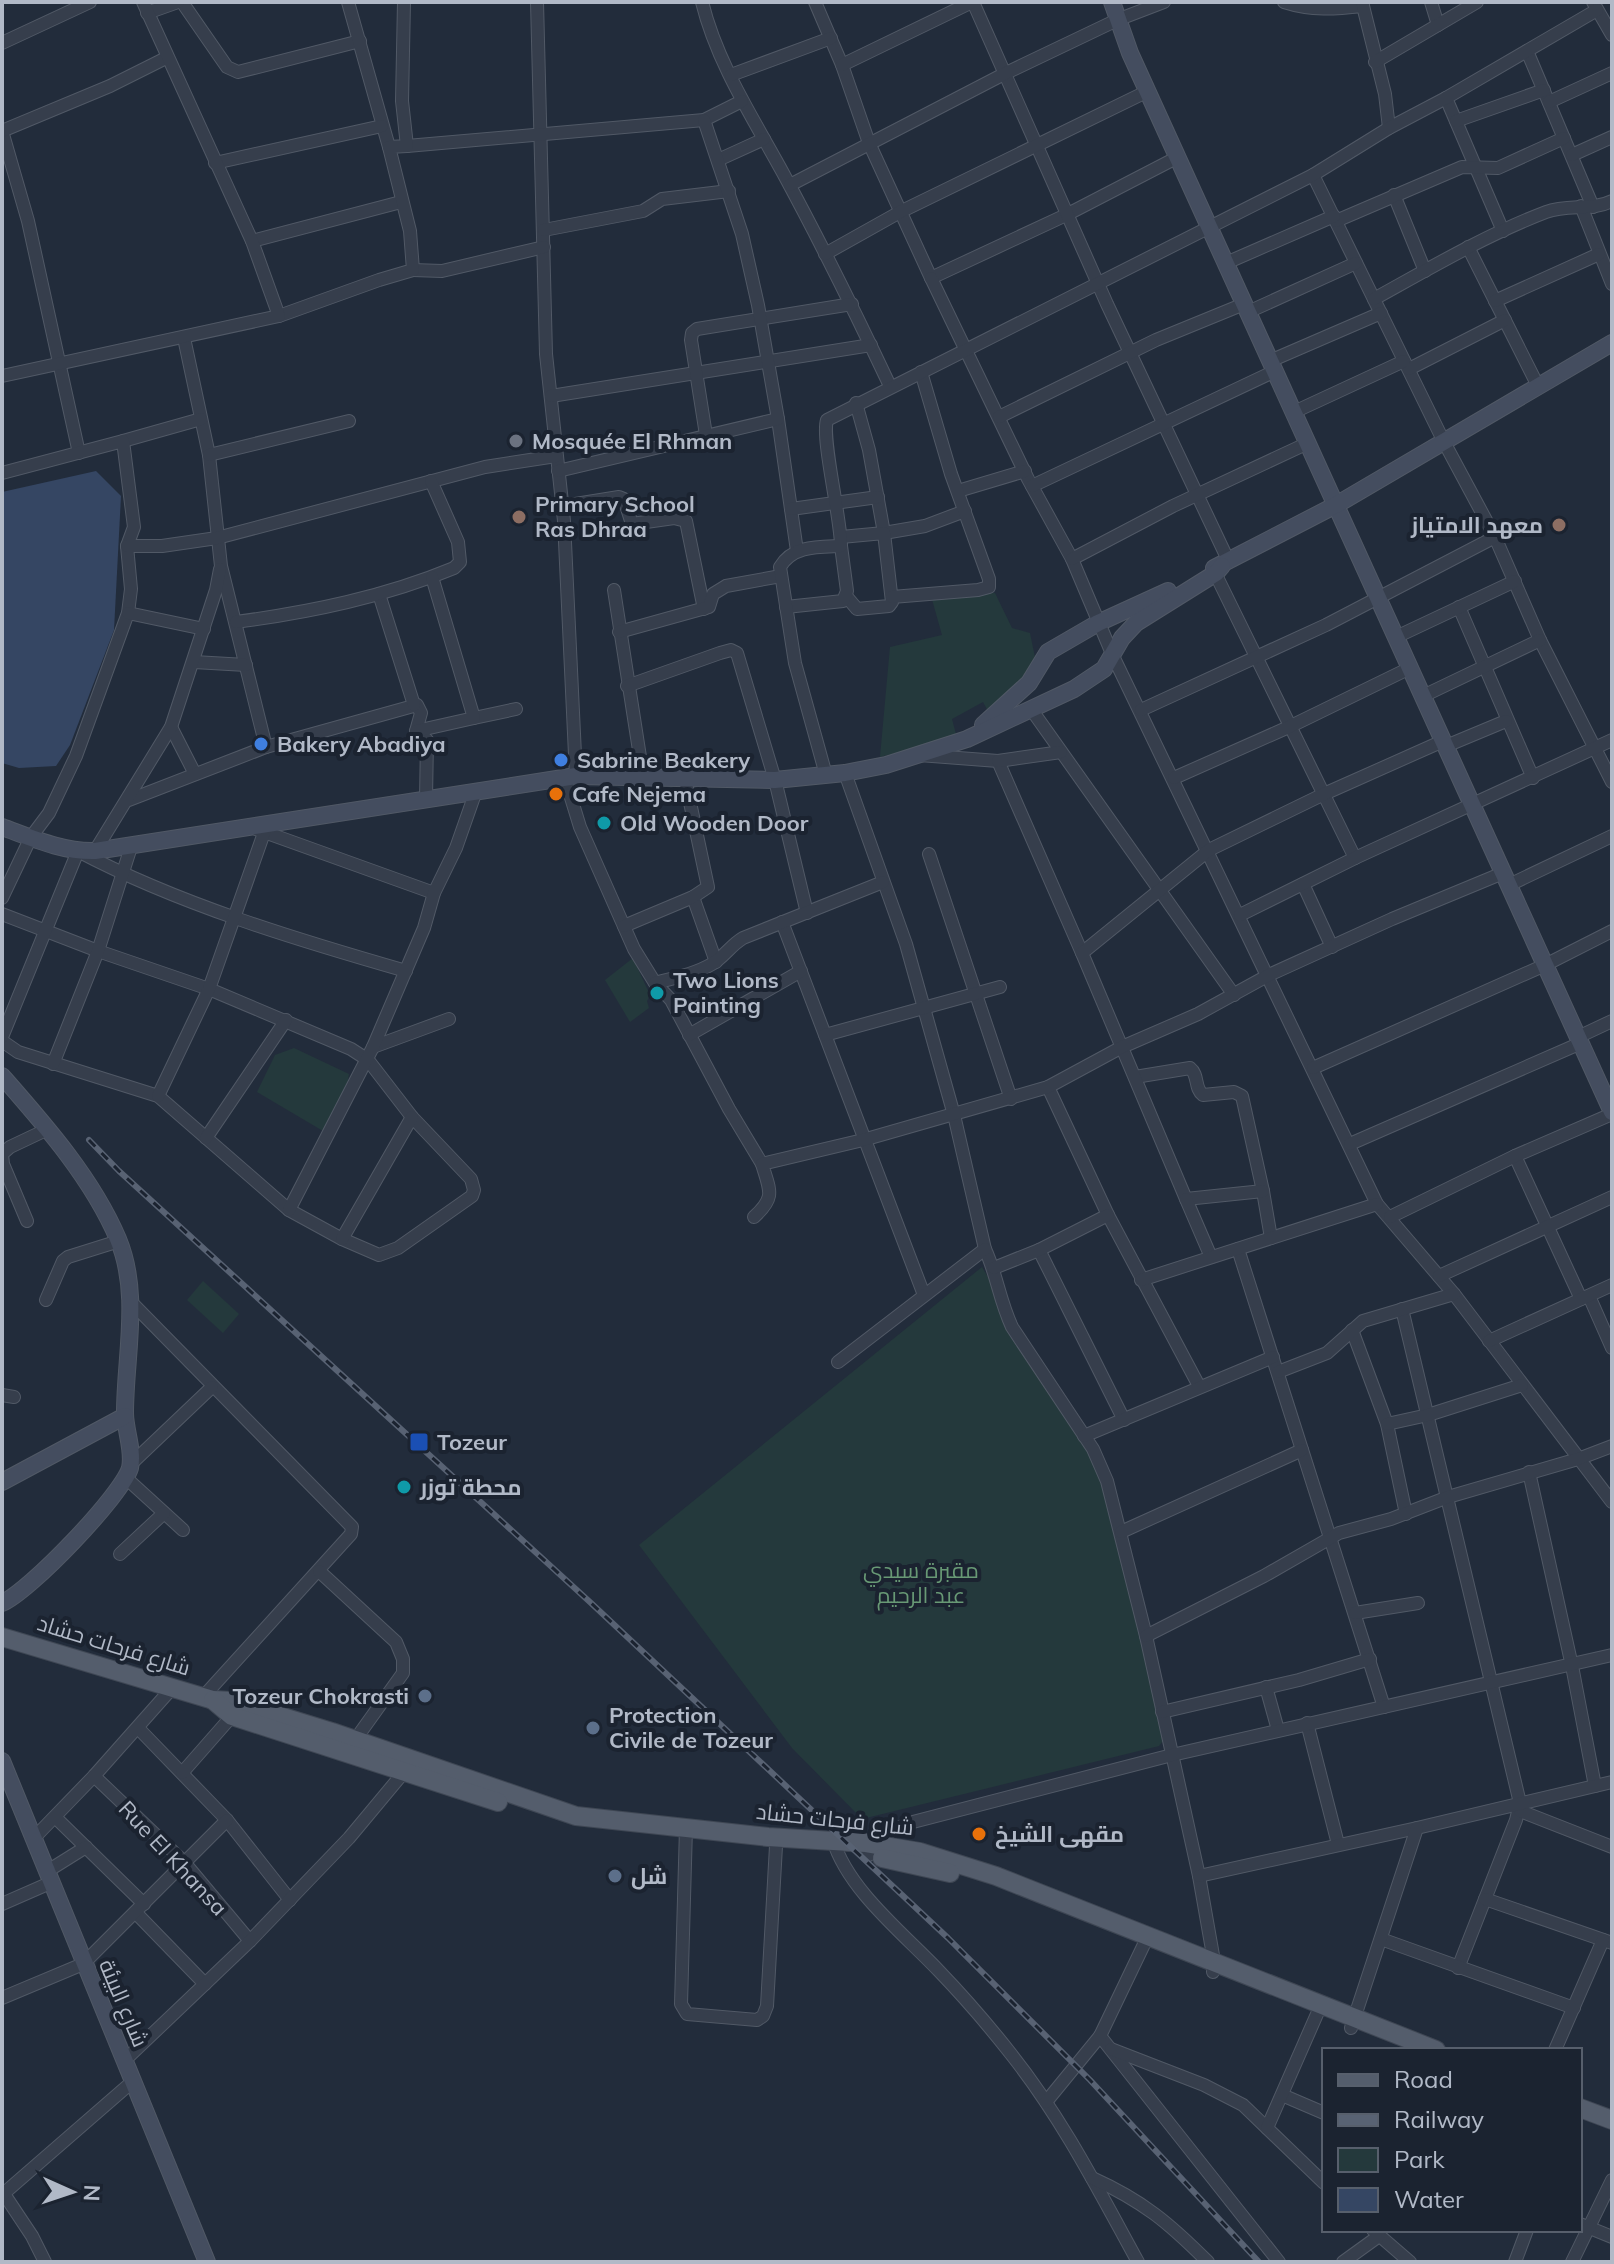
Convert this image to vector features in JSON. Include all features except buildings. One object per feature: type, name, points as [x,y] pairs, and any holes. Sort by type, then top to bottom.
[{"type":"main road","name":"شارع فرحات حشاد","points":[[2,1637],[208,1698],[231,1701],[409,1766],[576,1816],[776,1846],[835,1846]]},
{"type":"main road","name":"شارع فرحات حشاد","points":[[208,1698],[232,1716],[329,1739],[355,1740],[409,1766]]},
{"type":"main road","name":"شارع فرحات حشاد","points":[[686,1833],[768,1837],[920,1852],[996,1876],[1319,2011],[1430,2048]]},
{"type":"main road","name":"شارع فرحات حشاد","points":[[1353,2022],[1402,2048]]},
{"type":"main road","points":[[1582,2109],[1612,2120]]},
{"type":"main road","points":[[1582,2120],[1612,2131]]},
{"type":"street","points":[[2,43],[90,2]]},
{"type":"street","points":[[279,316],[252,241],[145,7],[180,2],[227,67],[238,72],[360,41]]},
{"type":"street","points":[[348,2],[410,231],[413,270]]},
{"type":"street","points":[[404,2],[402,101],[407,146]]},
{"type":"street","points":[[537,2],[546,354],[563,506],[570,777],[580,827],[634,949],[655,983],[671,1000],[762,1164],[771,1193],[768,1205],[754,1217]]},
{"type":"street","points":[[815,2],[842,65],[869,143],[900,212],[1032,486],[1072,559],[1113,656],[1377,1204],[1454,1294],[1612,1502]]},
{"type":"street","points":[[842,65],[972,2],[1034,145],[1197,495],[1220,568],[1257,658],[1355,858]]},
{"type":"street","points":[[1112,2],[1148,91],[1612,1113],[1390,1217]]},
{"type":"street","points":[[790,185],[1004,74],[1117,20],[1164,2]]},
{"type":"street","points":[[1284,2],[1325,11],[1362,4],[1385,94],[1389,128]]},
{"type":"street","points":[[1431,2],[1438,25]]},
{"type":"street","points":[[1375,62],[1477,2]]},
{"type":"street","points":[[706,3],[707,22],[742,101],[852,304],[890,386]]},
{"type":"street","points":[[856,403],[878,497],[892,597],[889,606],[857,609],[846,596],[837,502],[825,426],[832,416],[856,403],[890,386],[967,350],[1313,175],[1389,128],[1527,51],[1595,6],[1612,35]]},
{"type":"street","points":[[731,75],[831,38]]},
{"type":"street","points":[[1527,51],[1572,155],[1599,254],[1609,267],[1612,284]]},
{"type":"street","points":[[79,453],[28,221],[2,131],[110,86],[166,58]]},
{"type":"street","points":[[1456,121],[1546,96],[1612,73]]},
{"type":"street","points":[[825,254],[900,212],[1148,91]]},
{"type":"street","points":[[1446,98],[1503,231]]},
{"type":"street","points":[[389,147],[704,120],[742,101]]},
{"type":"street","points":[[704,120],[742,234],[778,419],[797,551]]},
{"type":"street","points":[[215,163],[382,126]]},
{"type":"street","points":[[1572,155],[1612,137]]},
{"type":"street","points":[[1226,263],[1462,167],[1498,168],[1564,138]]},
{"type":"street","points":[[718,160],[764,139]]},
{"type":"street","points":[[931,278],[1066,215],[1178,157]]},
{"type":"street","points":[[1313,175],[1444,442],[1495,537],[1540,640],[1612,782]]},
{"type":"street","points":[[544,230],[643,211],[662,199],[729,191]]},
{"type":"street","points":[[1394,195],[1425,271]]},
{"type":"street","points":[[1374,299],[1468,247],[1546,212],[1612,201]]},
{"type":"street","points":[[252,241],[401,202]]},
{"type":"street","points":[[2,376],[279,316],[413,270],[442,271],[544,247]]},
{"type":"street","points":[[1468,247],[1538,386]]},
{"type":"street","points":[[1495,301],[1599,254]]},
{"type":"street","points":[[999,417],[1130,353],[1356,263]]},
{"type":"street","points":[[706,435],[692,333],[697,329],[852,304]]},
{"type":"street","points":[[1032,486],[1164,425],[1273,366],[1381,313]]},
{"type":"street","points":[[1294,412],[1505,320]]},
{"type":"street","points":[[184,338],[209,455],[221,566],[266,747]]},
{"type":"street","points":[[967,739],[1029,683],[1048,652],[1098,623],[1220,568],[1336,505],[1612,343]]},
{"type":"street","points":[[551,396],[871,345]]},
{"type":"street","points":[[892,597],[989,587],[989,579],[921,372]]},
{"type":"street","points":[[2,473],[201,419]]},
{"type":"street","points":[[558,471],[778,419]]},
{"type":"street","points":[[209,455],[349,421]]},
{"type":"street","points":[[2,898],[31,837],[49,813],[76,756],[128,613],[131,589],[127,546],[134,527],[123,441]]},
{"type":"street","points":[[1072,559],[1308,443]]},
{"type":"street","points":[[127,546],[162,546],[217,538],[485,467],[556,456]]},
{"type":"street","points":[[958,491],[1025,471]]},
{"type":"street","points":[[236,622],[324,609],[454,568],[461,557],[458,542],[431,481]]},
{"type":"street","points":[[563,506],[619,497],[624,499],[632,524],[674,518],[686,521],[704,609]]},
{"type":"street","points":[[791,509],[878,497]]},
{"type":"street","points":[[826,775],[795,663],[780,567],[797,551],[925,526],[965,511]]},
{"type":"street","points":[[1141,710],[1257,658],[1495,537]]},
{"type":"street","points":[[221,566],[194,662],[171,727],[129,800],[87,851],[45,932],[2,1039],[18,1052],[158,1096],[289,1210],[342,1239],[385,1255],[472,1196],[474,1190],[471,1179],[412,1117],[370,1054]]},
{"type":"street","points":[[2,827],[87,851],[131,847],[570,777],[775,780],[845,773],[967,739],[1091,679],[1113,656],[1122,638],[1136,623],[1220,568]]},
{"type":"street","points":[[619,632],[709,607],[713,594],[726,586],[781,576]]},
{"type":"street","points":[[432,577],[474,718]]},
{"type":"street","points":[[1396,637],[1515,581]]},
{"type":"street","points":[[614,590],[643,776]]},
{"type":"street","points":[[379,594],[414,705],[421,713],[416,731]]},
{"type":"street","points":[[786,607],[839,603],[846,596]]},
{"type":"street","points":[[1459,607],[1533,778]]},
{"type":"street","points":[[128,613],[204,629]]},
{"type":"street","points":[[1423,696],[1540,640]]},
{"type":"street","points":[[627,686],[720,653],[731,650],[737,653],[775,780],[807,913]]},
{"type":"street","points":[[194,662],[246,665]]},
{"type":"street","points":[[1174,778],[1410,668]]},
{"type":"street","points":[[1029,683],[1036,706],[1061,752],[1234,995]]},
{"type":"street","points":[[129,800],[266,747],[414,705]]},
{"type":"street","points":[[416,731],[516,709]]},
{"type":"street","points":[[1082,953],[1209,850],[1324,794],[1506,721]]},
{"type":"street","points":[[171,727],[195,774]]},
{"type":"street","points":[[416,731],[427,740],[426,799]]},
{"type":"street","points":[[1240,915],[1355,858],[1612,740]]},
{"type":"street","points":[[918,755],[998,761],[1061,752]]},
{"type":"street","points":[[998,761],[1211,1257]]},
{"type":"street","points":[[845,773],[906,944],[954,1115],[985,1249],[994,1268],[996,1289],[1012,1327],[1101,1465],[1146,1636],[1199,1876],[1214,1966]]},
{"type":"street","points":[[624,926],[705,891],[708,883],[685,779]]},
{"type":"street","points":[[289,1210],[370,1054],[424,928],[434,893],[456,848],[476,791]]},
{"type":"street","points":[[244,827],[265,830],[434,893]]},
{"type":"street","points":[[158,1096],[209,989],[265,830]]},
{"type":"street","points":[[762,1164],[863,1140],[1048,1087],[1269,975],[1612,836]]},
{"type":"street","points":[[53,1064],[98,951],[131,847]]},
{"type":"street","points":[[87,851],[123,875],[313,944],[406,971]]},
{"type":"street","points":[[929,854],[1011,1099]]},
{"type":"street","points":[[655,983],[696,972],[716,962],[733,944],[883,882]]},
{"type":"street","points":[[1303,884],[1332,947]]},
{"type":"street","points":[[693,897],[716,962]]},
{"type":"street","points":[[2,914],[209,989],[351,1049],[370,1054],[449,1019]]},
{"type":"street","points":[[782,922],[924,1295]]},
{"type":"street","points":[[1313,1068],[1545,965],[1612,931]]},
{"type":"street","points":[[689,1035],[801,971]]},
{"type":"street","points":[[825,1035],[1000,987]]},
{"type":"street","points":[[206,1138],[286,1020]]},
{"type":"street","points":[[1350,1144],[1579,1040],[1612,1021]]},
{"type":"street","points":[[1135,1077],[1190,1068],[1203,1095],[1234,1092],[1242,1096],[1271,1238]]},
{"type":"street","points":[[2,1076],[48,1129],[95,1196],[119,1241],[129,1273],[125,1416],[128,1471],[183,1530]]},
{"type":"street","points":[[1048,1087],[1108,1215],[1199,1386]]},
{"type":"street","points":[[342,1239],[412,1117]]},
{"type":"street","points":[[27,1221],[3,1164],[2,1154],[48,1129]]},
{"type":"street","points":[[1515,1156],[1547,1226],[1612,1348]]},
{"type":"street","points":[[1186,1199],[1263,1191]]},
{"type":"street","points":[[1439,1276],[1612,1197]]},
{"type":"street","points":[[1141,1280],[1377,1204]]},
{"type":"street","points":[[994,1268],[1039,1250],[1108,1215]]},
{"type":"street","points":[[46,1300],[63,1261],[119,1241]]},
{"type":"street","points":[[838,1362],[985,1249]]},
{"type":"street","points":[[1238,1249],[1384,1707]]},
{"type":"street","points":[[1039,1250],[1124,1420]]},
{"type":"street","points":[[1489,1341],[1612,1285]]},
{"type":"street","points":[[1278,1372],[1327,1353],[1363,1321],[1454,1294]]},
{"type":"street","points":[[130,1301],[212,1387],[351,1523],[351,1534],[208,1698]]},
{"type":"street","points":[[1402,1309],[1520,1807],[1458,1968]]},
{"type":"street","points":[[1352,1330],[1387,1424],[1406,1514]]},
{"type":"street","points":[[1084,1436],[1273,1357]]},
{"type":"street","points":[[1387,1424],[1428,1415],[1522,1385]]},
{"type":"street","points":[[2,1603],[26,1587],[84,1529],[128,1471],[212,1387]]},
{"type":"street","points":[[2,1482],[125,1416]]},
{"type":"street","points":[[1146,1636],[1344,1531],[1406,1514],[1448,1497],[1612,1446]]},
{"type":"street","points":[[1121,1532],[1302,1450]]},
{"type":"street","points":[[1529,1472],[1595,1786]]},
{"type":"street","points":[[120,1554],[164,1513]]},
{"type":"street","points":[[319,1571],[396,1642],[403,1659],[403,1673],[355,1740]]},
{"type":"street","points":[[1355,1613],[1418,1603]]},
{"type":"street","points":[[867,1849],[909,1823],[1172,1755],[1612,1655]]},
{"type":"street","points":[[1162,1712],[1370,1659]]},
{"type":"street","points":[[33,1839],[56,1818],[173,1687]]},
{"type":"street","points":[[1266,1687],[1278,1730]]},
{"type":"street","points":[[182,1773],[232,1716]]},
{"type":"street","points":[[1307,1723],[1338,1844]]},
{"type":"street","points":[[138,1728],[227,1820],[290,1900]]},
{"type":"street","name":"شارع البيئة","points":[[2,1761],[207,2262]]},
{"type":"street","points":[[124,2061],[290,1900],[349,1838],[409,1766]]},
{"type":"street","name":"Rue El Khansa","points":[[94,1776],[184,1862],[250,1941]]},
{"type":"street","points":[[1199,1876],[1520,1807],[1612,1782]]},
{"type":"street","points":[[1520,1807],[1612,1847]]},
{"type":"street","points":[[56,1818],[86,1847],[205,1984]]},
{"type":"street","points":[[2,1998],[83,1964],[227,1820]]},
{"type":"street","points":[[1353,2022],[1417,1828]]},
{"type":"street","points":[[686,1833],[681,2004],[687,2014],[757,2020],[767,2010],[776,1846]]},
{"type":"street","points":[[835,1846],[880,1911],[982,2018],[1046,2102],[1138,2262]]},
{"type":"street","points":[[2,1904],[48,1878],[86,1847]]},
{"type":"street","points":[[1485,1899],[1608,1941],[1556,2048]]},
{"type":"street","points":[[1381,1939],[1574,2008]]},
{"type":"street","points":[[1046,2102],[1100,2036],[1146,1940]]},
{"type":"street","points":[[1267,2128],[1319,2011]]},
{"type":"street","points":[[1100,2036],[1279,2262]]},
{"type":"street","points":[[1110,2049],[1228,2096],[1243,2105],[1322,2181]]},
{"type":"street","points":[[45,2262],[3,2193],[132,2082]]},
{"type":"street","points":[[1282,2095],[1322,2112]]},
{"type":"street","points":[[1092,2178],[1156,2213],[1208,2262]]},
{"type":"street","points":[[1572,2262],[1584,2226],[1612,2180]]},
{"type":"street","points":[[1584,2226],[1612,2237]]},
{"type":"street","points":[[1515,2262],[1526,2232]]},
{"type":"street","points":[[1343,2262],[1376,2233],[1410,2262]]},
{"type":"green space","points":[[995,593],[1012,628],[1030,633],[1038,672],[990,715],[983,702],[952,719],[957,738],[880,757],[890,647],[942,635],[931,596]]},
{"type":"green space","points":[[633,958],[650,995],[647,1001],[649,1008],[630,1022],[605,980]]},
{"type":"green space","points":[[294,1048],[349,1074],[346,1093],[323,1131],[257,1092],[275,1055]]},
{"type":"green space","name":"مقبرة سيدي عبد الرحيم","points":[[982,1267],[1101,1465],[1166,1737],[1159,1746],[862,1819],[792,1748],[639,1545]]},
{"type":"green space","points":[[203,1281],[239,1314],[223,1333],[187,1300]]},
{"type":"water","points":[[96,471],[121,496],[114,630],[70,745],[56,766],[19,768],[2,763],[2,492]]},
{"type":"railway","points":[[89,1140],[119,1171],[591,1603],[948,1938],[1090,2080],[1259,2262]]},
{"type":"place","name":"Mosquée El Rhman","points":[[516,441]]},
{"type":"place","name":"Primary School Ras Dhraa","points":[[519,517]]},
{"type":"place","name":"معهد الامتياز","points":[[1559,525]]},
{"type":"place","name":"Bakery Abadiya","points":[[261,744]]},
{"type":"place","name":"Sabrine Beakery","points":[[561,760]]},
{"type":"place","name":"Cafe Nejema","points":[[556,794]]},
{"type":"place","name":"Old Wooden Door","points":[[604,823]]},
{"type":"place","name":"Two Lions Painting","points":[[657,993]]},
{"type":"place","name":"Tozeur","points":[[419,1442]]},
{"type":"place","name":"محطة توزر","points":[[404,1487]]},
{"type":"place","name":"Tozeur Chokrasti","points":[[425,1696]]},
{"type":"place","name":"Protection Civile de Tozeur","points":[[593,1728]]},
{"type":"place","name":"مقهى الشيخ","points":[[979,1834]]},
{"type":"place","name":"شل","points":[[615,1876]]}]
